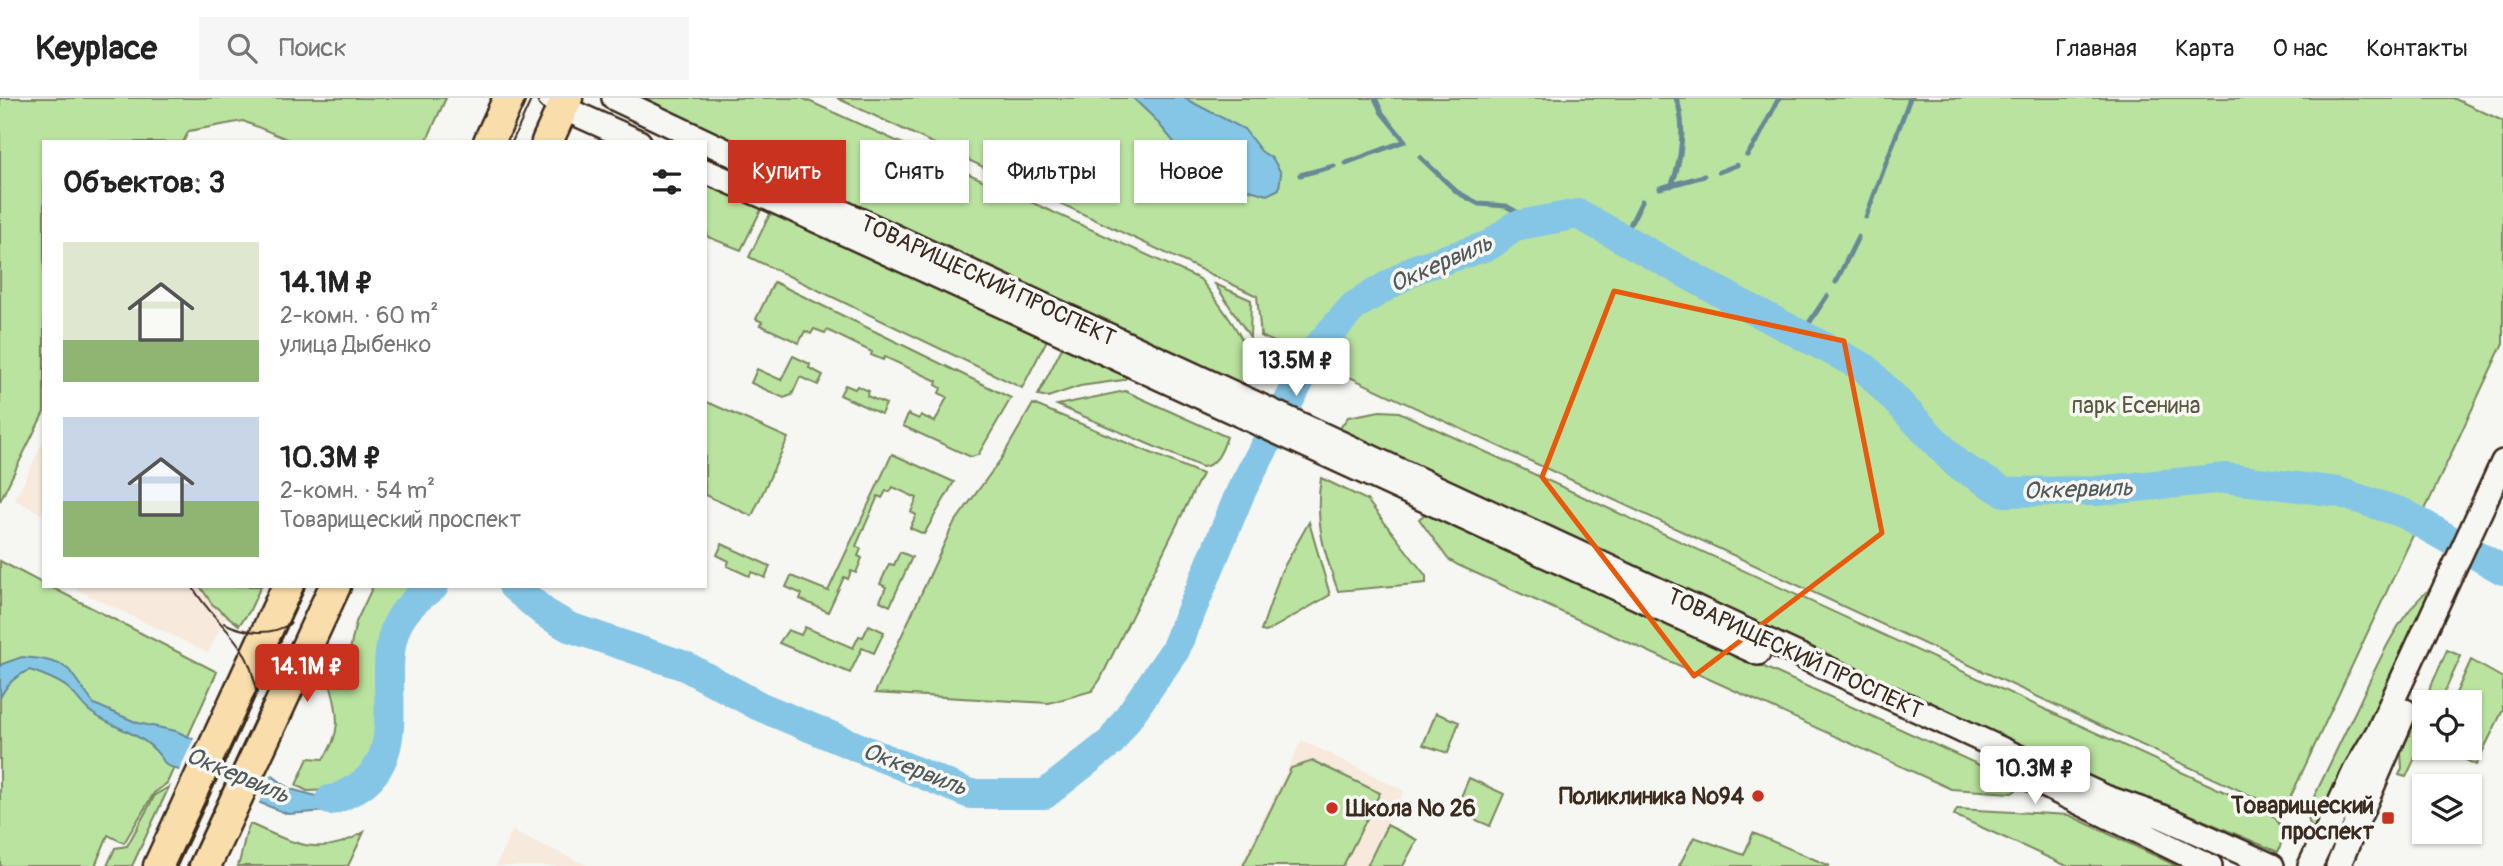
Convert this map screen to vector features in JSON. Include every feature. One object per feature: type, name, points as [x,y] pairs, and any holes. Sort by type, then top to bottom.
[{"type":"main road","points":[[490,140],[509,98]]},
{"type":"main road","points":[[548,140],[560,101]]},
{"type":"main road","points":[[159,866],[287,588]]},
{"type":"main road","points":[[205,866],[334,588]]},
{"type":"street","name":"ТОВАРИЩЕСКИЙ ПРОСПЕКТ","points":[[614,98],[703,140]]},
{"type":"street","points":[[560,101],[635,140]]},
{"type":"street","name":"ТОВАРИЩЕСКИЙ ПРОСПЕКТ","points":[[707,142],[749,162],[771,179],[1249,410]]},
{"type":"street","name":"ТОВАРИЩЕСКИЙ ПРОСПЕКТ","points":[[707,172],[1249,410]]},
{"type":"street","points":[[1249,410],[1316,442]]},
{"type":"street","name":"ТОВАРИЩЕСКИЙ ПРОСПЕКТ","points":[[1316,442],[2020,773],[2210,866]]},
{"type":"street","name":"ТОВАРИЩЕСКИЙ ПРОСПЕКТ","points":[[1316,442],[2105,797],[2163,817],[2272,866]]},
{"type":"street","points":[[2338,866],[2377,780],[2457,580],[2484,521],[2503,462]]},
{"type":"street","points":[[2484,521],[2503,498]]},
{"type":"street","points":[[2310,866],[2356,769],[2457,580]]},
{"type":"highlighted area","points":[[1614,291],[1844,341],[1882,533],[1694,676],[1542,477]]},
{"type":"shaded area","points":[[42,444],[42,514],[15,500]]},
{"type":"shaded area","points":[[74,588],[201,588],[212,604],[226,617],[208,653]]},
{"type":"shaded area","name":"Школа № 26","points":[[1302,740],[1404,791],[1367,866],[1240,866]]},
{"type":"shaded area","points":[[512,831],[588,866],[496,866]]},
{"type":"green space","points":[[0,98],[446,98],[427,140],[289,140],[243,121],[189,131],[184,140],[42,140],[42,416],[0,501]]},
{"type":"green space","points":[[639,98],[802,98],[894,140],[860,140],[860,203],[969,203],[969,174],[983,180],[983,203],[1033,203],[1200,279],[1231,320],[1245,345],[1250,365],[1247,379],[1243,386],[846,203],[846,140],[729,140]]},
{"type":"green space","name":"парк Есенина","points":[[837,98],[2453,98],[2503,121],[2503,343],[2284,811],[1261,336],[1257,296],[1060,203],[1120,203],[1120,140],[983,140],[983,167],[969,160],[969,140],[926,140]]},
{"type":"green space","points":[[707,186],[728,193],[728,203],[755,203],[763,206],[741,250],[708,237]]},
{"type":"green space","points":[[771,212],[1047,340],[1022,388],[749,257]]},
{"type":"green space","points":[[774,282],[1011,398],[978,455],[971,457],[903,426],[908,414],[919,419],[921,415],[935,422],[947,397],[939,393],[941,388],[936,385],[937,381],[885,357],[883,360],[871,355],[872,352],[827,330],[825,333],[814,329],[811,334],[805,331],[799,343],[760,325],[762,322],[756,319]]},
{"type":"green space","points":[[1215,284],[1251,300],[1250,337]]},
{"type":"green space","points":[[1064,344],[1132,374],[1123,380],[1080,386],[1048,397],[1038,395]]},
{"type":"green space","points":[[793,356],[810,364],[809,368],[823,375],[818,385],[800,377],[792,395],[784,398],[751,383],[757,369],[781,380]]},
{"type":"green space","points":[[845,385],[869,391],[867,396],[886,404],[881,414],[840,395]]},
{"type":"green space","points":[[1125,391],[1227,437],[1219,456],[1202,467],[1057,405]]},
{"type":"green space","points":[[707,402],[788,438],[752,516],[707,496]]},
{"type":"green space","points":[[1033,404],[1202,474],[1100,680],[1092,691],[1049,703],[875,693],[953,525],[1001,459]]},
{"type":"green space","points":[[1380,411],[1399,412],[2266,811],[2281,829],[2282,840],[2278,852],[2158,801],[2123,794],[1338,431],[1348,417]]},
{"type":"green space","points":[[892,454],[954,482],[924,534],[910,528],[916,515],[911,512],[917,498],[893,487],[890,492],[886,491],[882,498],[878,496],[856,546],[861,549],[858,556],[862,558],[856,573],[851,571],[848,579],[844,577],[828,612],[800,599],[802,594],[786,587],[791,576],[828,591]]},
{"type":"green space","points":[[1321,478],[1367,500],[1426,576],[1426,583],[1338,591],[1322,536],[1319,508]]},
{"type":"green space","points":[[1426,513],[2010,779],[2015,783],[2016,790],[2012,793],[1951,789],[1458,565],[1448,559],[1419,519]]},
{"type":"green space","points":[[1309,522],[1330,595],[1266,632],[1261,631],[1281,572]]},
{"type":"green space","points":[[722,544],[770,566],[765,578],[752,572],[749,576],[727,566],[729,561],[717,555]]},
{"type":"green space","points":[[900,552],[912,557],[890,606],[880,601],[886,587],[880,584],[889,564],[894,565]]},
{"type":"green space","points":[[0,561],[42,583],[42,588],[53,588],[217,672],[167,783],[154,793],[124,843],[108,835],[95,866],[0,866]]},
{"type":"green space","points":[[2436,585],[2365,738],[2354,747],[2315,832],[2309,820],[2309,807],[2380,660],[2411,608]]},
{"type":"green space","points":[[201,588],[260,588],[249,612],[239,625],[212,604]]},
{"type":"green space","points":[[372,588],[419,588],[412,593],[390,627],[379,747],[365,771],[335,790],[307,791],[296,785],[308,758],[323,759],[333,742],[337,716],[331,687],[349,655],[356,622]]},
{"type":"green space","points":[[869,625],[884,632],[874,653],[862,648],[850,673],[779,643],[788,630],[801,635],[805,627],[853,648]]},
{"type":"green space","points":[[2447,650],[2461,656],[2445,690],[2429,690]]},
{"type":"green space","points":[[2471,660],[2503,678],[2503,710],[2482,753],[2482,690],[2457,690]]},
{"type":"green space","points":[[1436,713],[1459,722],[1448,753],[1423,745]]},
{"type":"green space","points":[[2412,728],[2414,760],[2406,777],[2399,775],[2402,768],[2401,752]]},
{"type":"green space","points":[[2466,760],[2478,760],[2476,765]]},
{"type":"green space","name":"Школа № 26","points":[[1313,761],[1380,793],[1343,866],[1243,866],[1291,768]]},
{"type":"green space","points":[[1469,778],[1504,794],[1490,826],[1455,811]]},
{"type":"green space","points":[[169,787],[132,866],[107,866],[115,848],[127,846],[155,795]]},
{"type":"green space","points":[[1957,809],[2069,815],[2177,866],[2067,866],[1954,815]]},
{"type":"green space","points":[[250,824],[293,842],[320,846],[334,845],[364,832],[348,866],[238,866]]},
{"type":"green space","points":[[1387,825],[1417,840],[1403,866],[1367,866]]},
{"type":"green space","points":[[1753,833],[1830,866],[1679,866],[1694,837],[1744,855]]},
{"type":"water","points":[[1133,98],[1184,98],[1244,129],[1261,151],[1273,159],[1281,173],[1279,189],[1267,195],[1247,189],[1247,140],[1172,140]]},
{"type":"water","points":[[22,657],[60,664],[69,670],[94,704],[138,723],[176,731],[273,776],[290,789],[320,797],[339,791],[362,776],[368,785],[329,811],[288,814],[166,765],[159,754],[142,739],[92,713],[69,689],[45,676],[30,670],[25,672],[9,685],[0,698],[0,667]]},
{"type":"pier","points":[[195,736],[273,772],[258,805],[178,773]]},
{"type":"waterway","points":[[1346,163],[1405,141],[1382,113],[1375,98]]},
{"type":"waterway","points":[[1671,186],[1678,166],[1682,131],[1676,98]]},
{"type":"waterway","points":[[1747,155],[1779,98]]},
{"type":"waterway","points":[[1866,217],[1910,98]]},
{"type":"waterway","points":[[1420,157],[1457,192],[1479,204],[1506,206],[1534,222]]},
{"type":"waterway","points":[[1719,172],[1737,165]]},
{"type":"waterway","points":[[1300,175],[1334,166]]},
{"type":"waterway","points":[[1660,188],[1704,176]]},
{"type":"waterway","points":[[1624,237],[1642,201]]},
{"type":"waterway","name":"Оккервиль","points":[[515,588],[545,613],[569,627],[685,666],[759,706],[970,794],[1045,794],[1111,742],[1175,650],[1241,491],[1317,348],[1354,306],[1415,269],[1490,245],[1515,226],[1578,214],[1865,368],[1957,464],[2004,492],[2096,491],[2226,478],[2338,492],[2403,513],[2503,570]]},
{"type":"waterway","points":[[1836,282],[1858,237]]},
{"type":"waterway","points":[[1801,335],[1827,296]]},
{"type":"waterway","name":"Оккервиль","points":[[330,800],[355,789],[373,774],[383,756],[390,713],[391,645],[404,613],[431,588]]},
{"type":"tram line","points":[[513,140],[532,98]]},
{"type":"tram line","points":[[193,588],[239,645],[252,673],[256,691]]},
{"type":"tram line","points":[[175,866],[304,588]]},
{"type":"tram line","points":[[224,623],[258,632],[275,630],[291,623]]},
{"type":"tram line","points":[[187,866],[263,701]]},
{"type":"place","name":"Поликлиника №94","points":[[1758,796]]},
{"type":"place","name":"Школа № 26","points":[[1332,808]]},
{"type":"place","name":"Товарищеский проспект","points":[[2388,818]]}]
